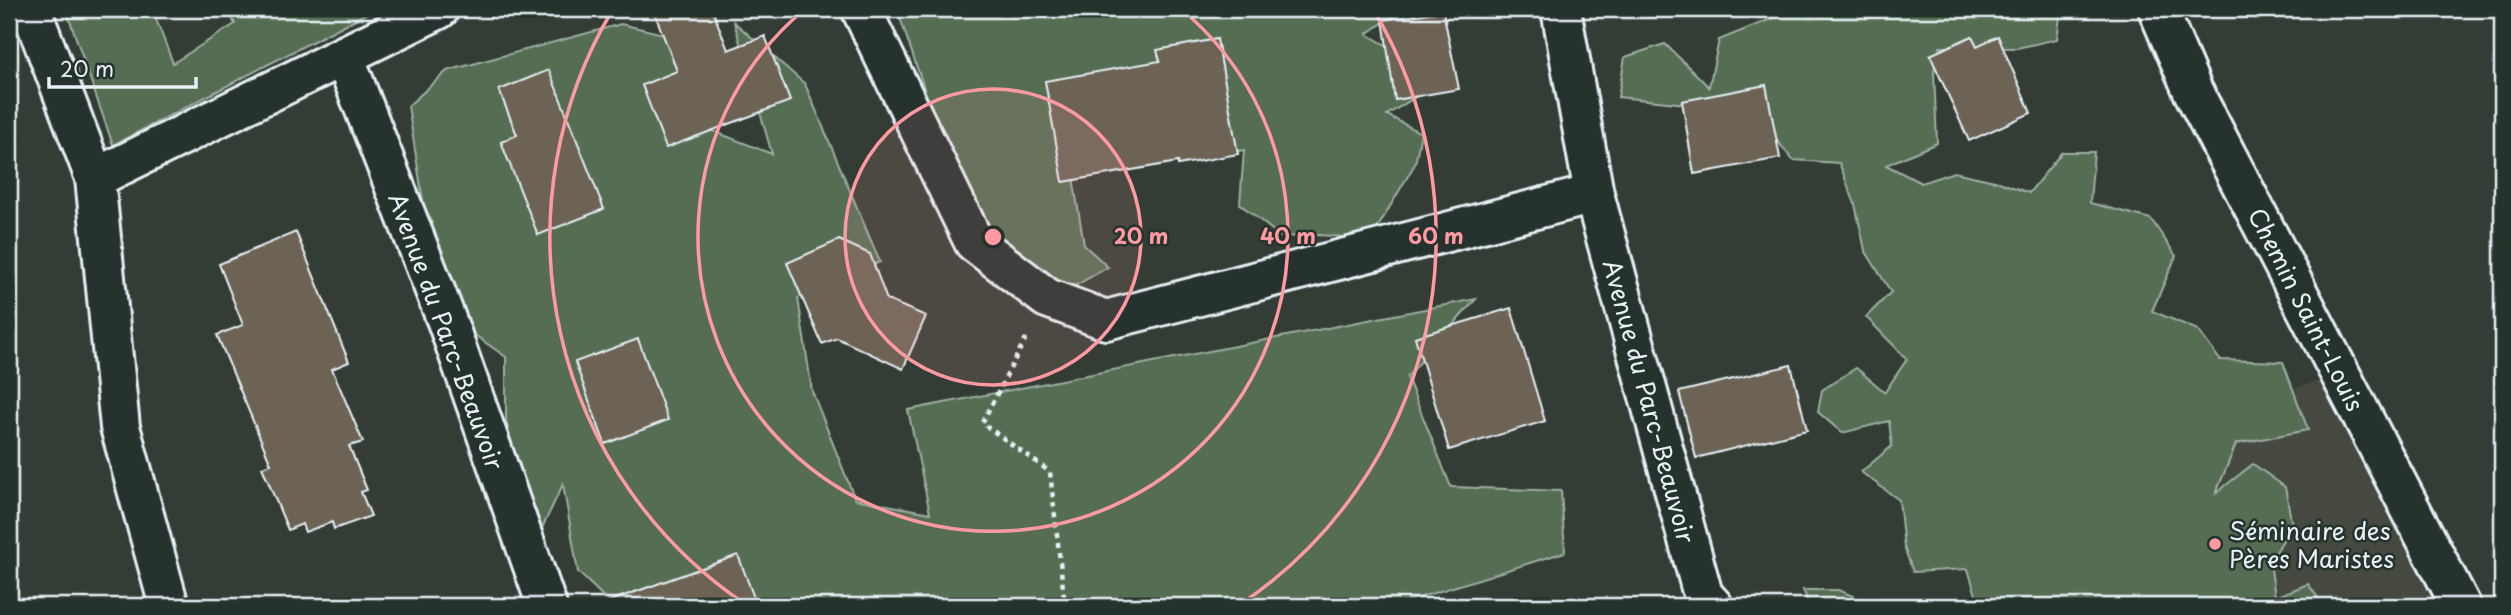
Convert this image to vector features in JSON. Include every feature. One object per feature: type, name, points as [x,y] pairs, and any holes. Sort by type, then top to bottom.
[{"type":"street","points":[[31,9],[95,178],[120,427],[169,606]]},
{"type":"street","points":[[95,178],[439,9]]},
{"type":"street","points":[[861,9],[974,242],[1046,298],[1106,320],[1594,194]]},
{"type":"street","name":"Avenue du Parc-Beauvoir","points":[[1561,9],[1594,194],[1703,595],[1713,606]]},
{"type":"street","name":"Chemin Saint-Louis","points":[[2158,9],[2193,91],[2461,606]]},
{"type":"street","name":"Avenue du Parc-Beauvoir","points":[[344,56],[448,324],[547,606]]},
{"type":"path","points":[[1046,298],[982,423],[1050,472],[1065,606]]},
{"type":"shaded area","name":"Séminaire des Pères Maristes","points":[[2341,374],[2453,606],[2024,606],[1990,481]]},
{"type":"green space","points":[[66,9],[152,9],[173,63],[235,24],[227,9],[375,9],[113,145]]},
{"type":"green space","points":[[897,9],[1394,9],[1394,15],[1367,34],[1404,56],[1417,96],[1387,115],[1421,133],[1415,164],[1371,239],[1319,235],[1281,237],[1240,204],[1244,150],[1205,158],[1070,159],[1084,245],[1108,267],[1057,296],[979,216],[946,152]]},
{"type":"green space","points":[[1776,9],[2061,9],[2057,39],[2017,48],[1940,47],[1934,71],[1937,143],[1886,165],[1921,183],[1954,172],[1999,182],[2029,193],[2062,152],[2094,152],[2090,203],[2151,219],[2176,256],[2152,311],[2198,330],[2220,360],[2283,362],[2308,430],[2236,444],[2216,493],[2253,464],[2285,487],[2292,525],[2270,562],[2275,597],[2308,584],[2324,606],[1974,606],[1979,605],[1968,569],[1913,572],[1904,547],[1899,500],[1861,472],[1892,446],[1889,421],[1842,433],[1818,412],[1822,390],[1856,368],[1885,392],[1907,359],[1866,317],[1891,292],[1865,250],[1855,204],[1839,163],[1793,160],[1768,130],[1697,105],[1618,97],[1625,57],[1665,44],[1709,87],[1719,40],[1776,17]]},
{"type":"green space","points":[[734,22],[805,84],[880,262],[798,298],[812,391],[855,499],[930,513],[908,410],[1476,299],[1407,377],[1451,487],[1561,491],[1565,552],[1392,606],[719,606],[712,598],[688,606],[613,606],[578,572],[563,484],[535,543],[506,420],[506,357],[469,331],[429,238],[408,106],[447,71],[621,24],[685,39],[685,120],[772,154]]},
{"type":"green space","points":[[1803,590],[1838,590],[1878,606],[1810,606]]},
{"type":"building","points":[[653,9],[712,9],[728,50],[765,36],[790,101],[666,148],[642,85],[677,71]]},
{"type":"building","points":[[1443,11],[1459,89],[1395,100],[1383,20]]},
{"type":"building","points":[[1972,36],[1977,46],[1998,36],[2031,113],[1969,141],[1930,55]]},
{"type":"building","points":[[1217,39],[1238,154],[1063,182],[1045,81],[1160,61],[1157,50]]},
{"type":"building","points":[[549,70],[604,209],[538,235],[501,142],[517,135],[499,90]]},
{"type":"building","points":[[1766,85],[1780,158],[1694,174],[1682,101]]},
{"type":"building","points":[[296,232],[349,362],[332,369],[363,442],[349,446],[367,490],[361,492],[371,516],[334,529],[332,522],[305,532],[302,524],[288,530],[262,467],[271,464],[217,335],[243,325],[219,264]]},
{"type":"building","points":[[839,240],[870,254],[887,300],[926,316],[903,369],[837,338],[822,344],[787,263]]},
{"type":"building","points":[[1511,308],[1545,421],[1449,450],[1415,337]]},
{"type":"building","points":[[638,339],[668,420],[605,444],[575,362]]},
{"type":"building","points":[[1791,365],[1807,430],[1696,458],[1679,392]]},
{"type":"building","points":[[738,555],[757,606],[611,606],[610,601]]},
{"type":"place","name":"Séminaire des Pères Maristes","points":[[2215,544]]}]
